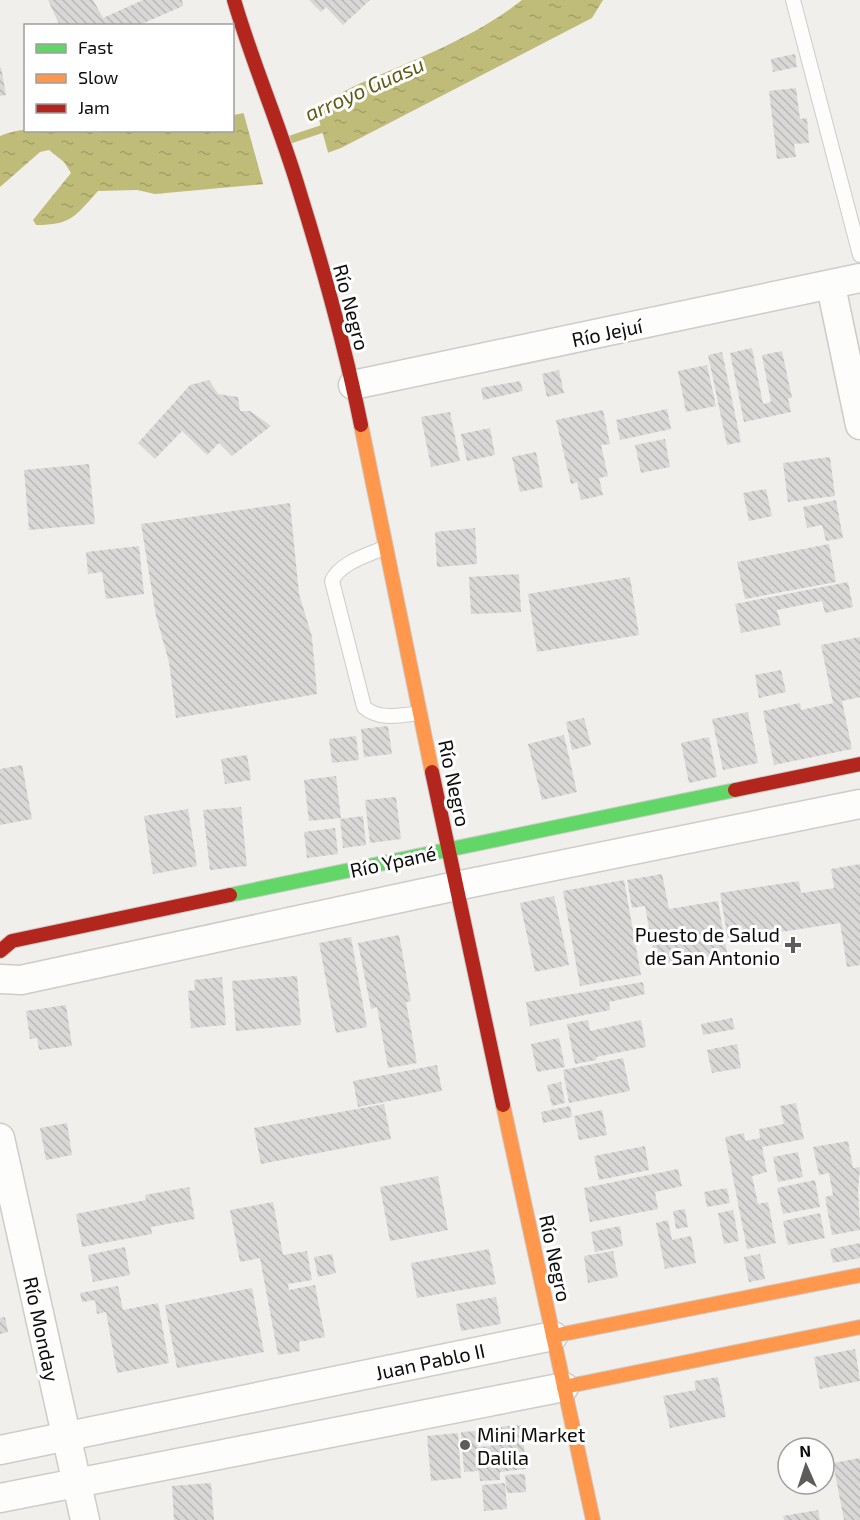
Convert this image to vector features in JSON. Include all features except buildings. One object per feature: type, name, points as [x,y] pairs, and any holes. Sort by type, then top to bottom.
[{"type":"street","points":[[234,0],[247,45]]},
{"type":"street","points":[[221,9],[232,24]]},
{"type":"street","points":[[234,27],[247,45]]},
{"type":"street","name":"Río Negro","points":[[247,45],[299,189],[353,385],[448,849],[592,1520]]},
{"type":"street","name":"Río Jejuí","points":[[353,385],[831,286],[860,278]]},
{"type":"street","points":[[831,286],[860,425]]},
{"type":"street","name":"Río Ypané","points":[[0,951],[12,941],[860,764]]},
{"type":"street","name":"Río Ypané","points":[[0,979],[21,980],[456,886],[860,804]]},
{"type":"street","name":"Río Monday","points":[[0,1138],[85,1520]]},
{"type":"street","name":"Juan Pablo II","points":[[0,1450],[860,1275]]},
{"type":"street","points":[[0,1498],[860,1327]]},
{"type":"lane","points":[[793,0],[860,255]]},
{"type":"lane","points":[[386,547],[344,567],[335,573],[332,581],[364,707],[371,713],[385,716],[420,713]]},
{"type":"water","points":[[522,0],[603,0],[592,18],[341,148],[319,156],[307,112],[354,86],[464,37]]},
{"type":"water","points":[[244,113],[263,132],[276,183],[155,194],[137,190],[98,191],[78,213],[65,221],[48,225],[36,225],[33,220],[71,173],[64,162],[49,150],[40,152],[0,187],[0,136],[8,133],[24,130],[98,133],[234,132],[234,115]]},
{"type":"pier","points":[[315,105],[329,156],[319,159],[316,157],[304,112]]},
{"type":"pier","points":[[243,111],[265,130],[279,183],[277,185],[264,187]]},
{"type":"waterway","name":"arroyo Guasu","points":[[289,140],[322,129]]},
{"type":"traffic: fast","points":[[230,895],[735,790]]},
{"type":"traffic: slow","points":[[361,425],[432,772]]},
{"type":"traffic: slow","points":[[503,1105],[593,1520]]},
{"type":"traffic: slow","points":[[553,1336],[860,1275]]},
{"type":"traffic: slow","points":[[564,1387],[860,1327]]},
{"type":"traffic: jam","points":[[234,0],[292,166],[308,219],[341,336],[361,425]]},
{"type":"traffic: jam","points":[[735,790],[860,764]]},
{"type":"traffic: jam","points":[[432,772],[503,1105]]},
{"type":"traffic: jam","points":[[0,951],[12,941],[230,895]]},
{"type":"place","name":"Puesto de Salud de San Antonio","points":[[793,945]]},
{"type":"place","name":"Mini Market Dalila","points":[[465,1445]]}]
